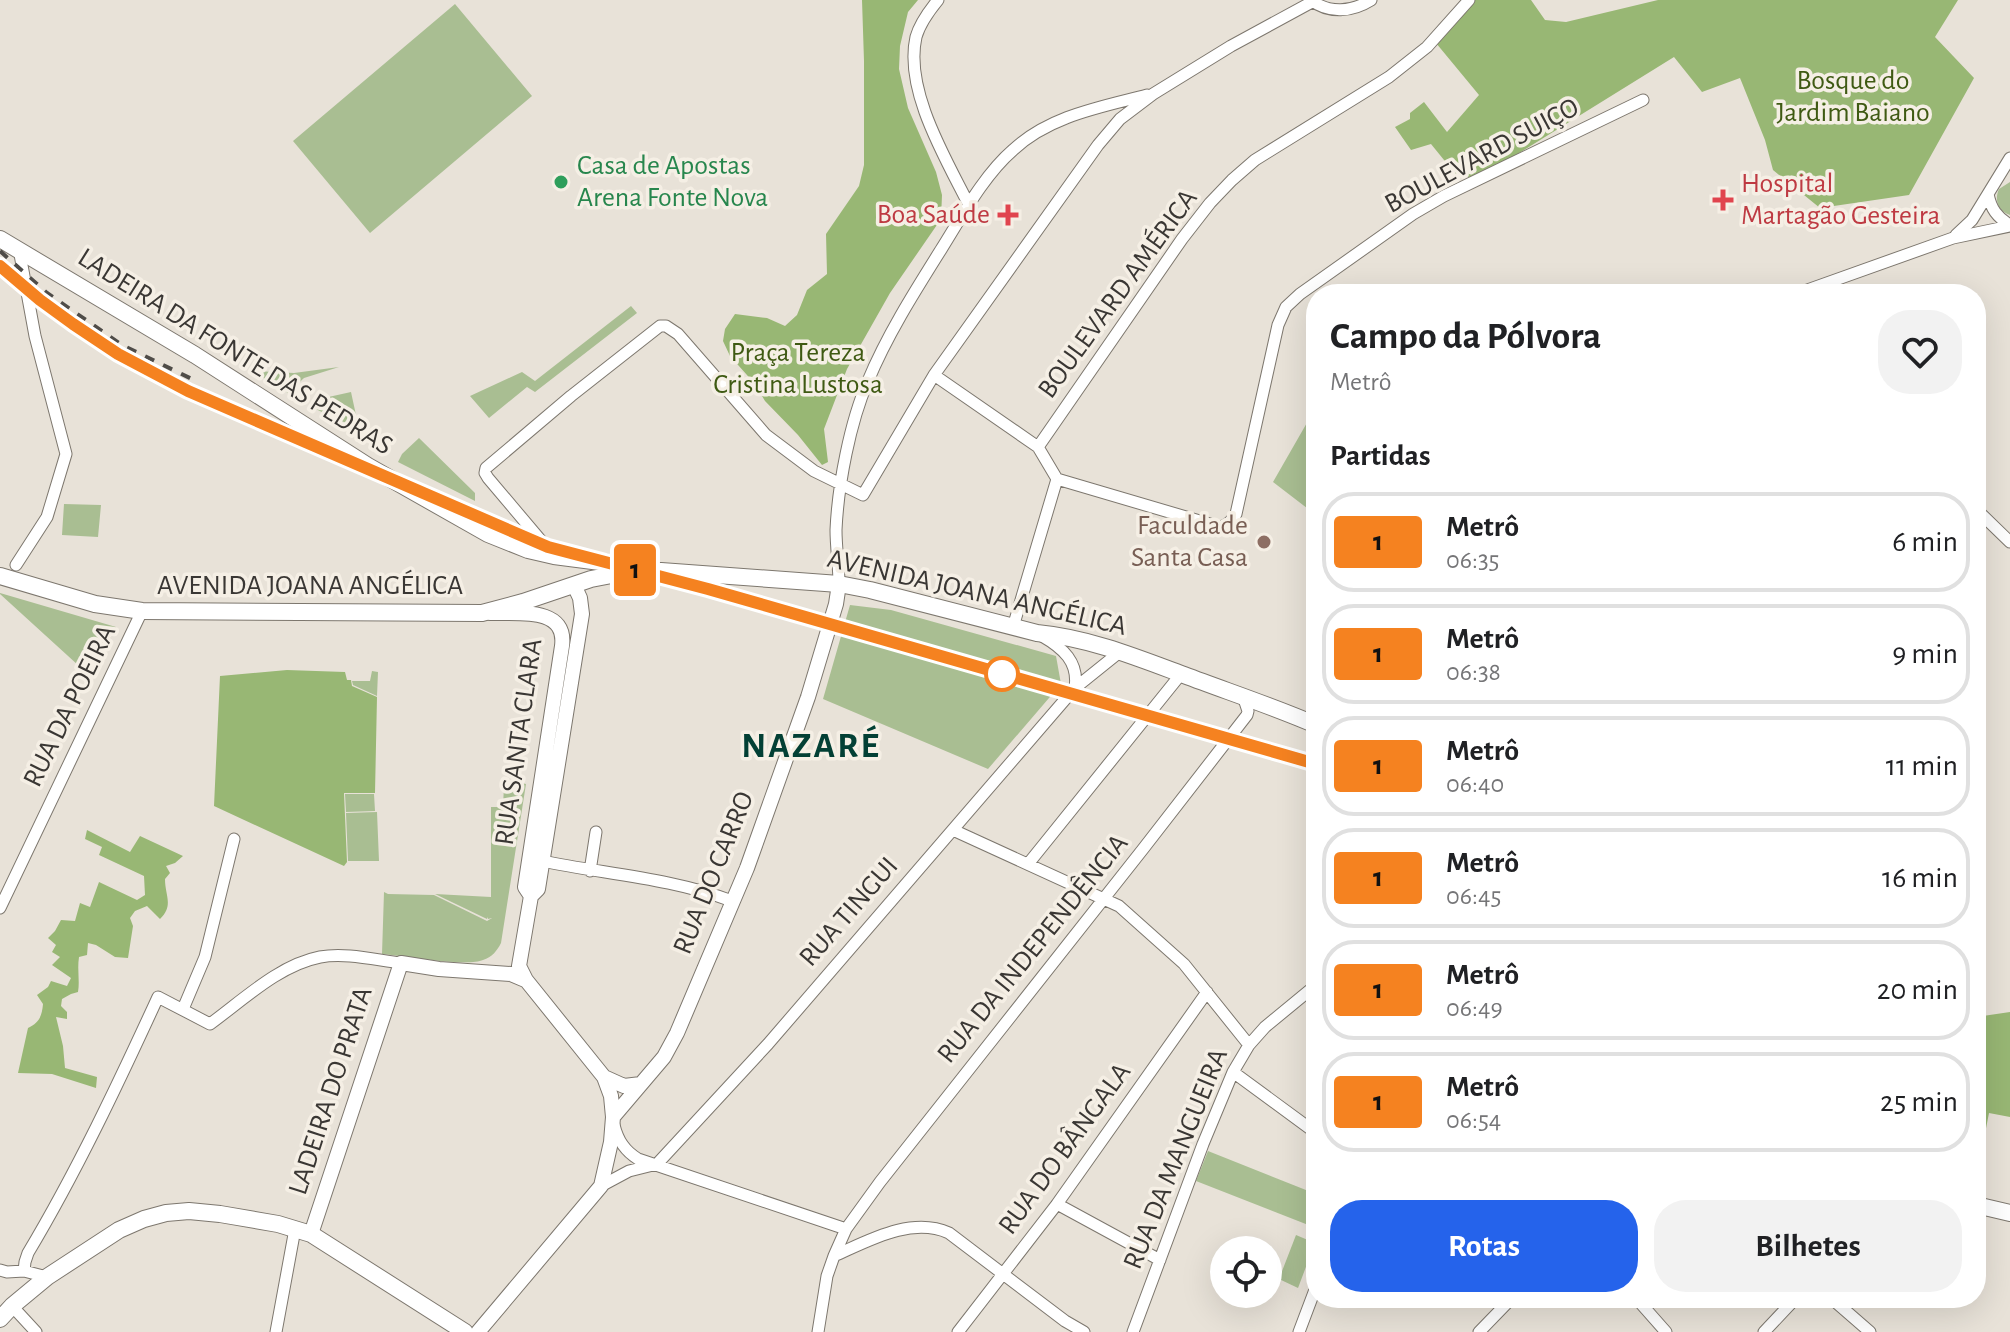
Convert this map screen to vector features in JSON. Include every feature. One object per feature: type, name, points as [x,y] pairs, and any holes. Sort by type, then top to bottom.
[{"type":"main road","name":"LADEIRA DA FONTE DAS PEDRAS","points":[[0,232],[19,249]]},
{"type":"main road","name":"LADEIRA DA FONTE DAS PEDRAS","points":[[0,239],[453,515],[510,543],[554,556],[661,571]]},
{"type":"main road","points":[[554,556],[574,585]]},
{"type":"main road","name":"AVENIDA JOANA ANGÉLICA","points":[[0,576],[95,604],[142,611],[482,613],[591,579],[661,571],[839,584],[1121,651],[1306,721]]},
{"type":"main road","points":[[1986,1207],[2010,1213]]},
{"type":"main road","points":[[0,1319],[47,1277],[119,1230],[166,1213],[189,1211],[220,1214],[303,1231],[465,1332]]},
{"type":"street","points":[[938,0],[925,17],[917,36],[914,58],[916,81],[942,150],[969,205]]},
{"type":"street","points":[[554,556],[488,478],[486,468],[660,326],[666,326],[678,334],[766,435],[798,461],[863,495],[934,375],[1098,145],[1120,119],[1153,94],[1231,46],[1312,1],[1324,8],[1347,10],[1371,0]]},
{"type":"street","name":"BOULEVARD AMÉRICA","points":[[1038,447],[1210,203],[1255,160],[1399,69],[1427,47],[1469,0]]},
{"type":"street","points":[[839,584],[836,528],[841,485],[854,423],[867,383],[917,288],[969,205],[999,165],[1029,138],[1081,111],[1153,94]]},
{"type":"street","name":"BOULEVARD SUIÇO","points":[[1314,284],[1433,202],[1643,100]]},
{"type":"street","points":[[1953,238],[1972,220],[2009,163]]},
{"type":"street","points":[[1988,194],[1995,213],[2010,225]]},
{"type":"street","points":[[1824,284],[1953,238],[2010,225]]},
{"type":"street","points":[[16,565],[47,517],[66,454],[35,336],[19,249]]},
{"type":"street","name":"BOULEVARD SUIÇO","points":[[1057,479],[1220,527],[1231,522],[1236,514],[1278,325],[1286,307],[1306,290]]},
{"type":"street","points":[[934,375],[1038,447],[1057,479],[1013,627]]},
{"type":"street","points":[[1986,519],[2010,542]]},
{"type":"street","name":"RUA DO CARRO","points":[[613,1117],[664,1057],[677,1033],[747,868],[804,710],[836,604],[839,584]]},
{"type":"street","name":"RUA SANTA CLARA","points":[[526,980],[520,972],[521,958],[531,896],[538,889],[582,614],[574,585]]},
{"type":"street","name":"RUA DA POEIRA","points":[[0,908],[3,894],[142,611]]},
{"type":"street","name":"RUA SANTA CLARA","points":[[482,613],[550,618],[563,631],[525,887],[531,896]]},
{"type":"street","points":[[1037,633],[1056,644],[1070,658],[1076,677],[1075,688]]},
{"type":"street","name":"RUA TINGUI","points":[[657,1164],[768,1044],[1075,688],[1121,651]]},
{"type":"street","points":[[1028,864],[1181,674]]},
{"type":"street","name":"RUA DA INDEPENDÊNCIA","points":[[818,1332],[827,1276],[846,1229],[1247,715],[1243,696]]},
{"type":"street","points":[[953,830],[1119,906],[1184,964],[1249,1045]]},
{"type":"street","points":[[590,871],[596,832]]},
{"type":"street","points":[[183,1009],[205,957],[234,839]]},
{"type":"street","points":[[542,861],[684,885],[732,901]]},
{"type":"street","points":[[24,1271],[28,1253],[58,1204],[158,997],[210,1024],[278,975],[322,956],[503,973],[526,980],[604,1077],[611,1096],[619,1140],[638,1159],[846,1229]]},
{"type":"street","points":[[503,973],[521,958]]},
{"type":"street","name":"LADEIRA DO PRATA","points":[[303,1231],[401,963]]},
{"type":"street","name":"RUA DO BÂNGALA","points":[[958,1332],[1057,1204],[1207,992]]},
{"type":"street","name":"RUA DA MANGUEIRA","points":[[1133,1332],[1233,1072],[1249,1045],[1280,1013],[1306,993]]},
{"type":"street","points":[[1233,1072],[1306,1126]]},
{"type":"street","points":[[604,1077],[624,1086],[641,1084]]},
{"type":"street","points":[[601,1186],[613,1117]]},
{"type":"street","points":[[478,1332],[601,1186],[629,1171],[657,1164]]},
{"type":"street","points":[[1057,1204],[1160,1260]]},
{"type":"street","points":[[834,1256],[892,1232],[938,1229],[949,1233],[1084,1332]]},
{"type":"street","points":[[276,1332],[303,1231]]},
{"type":"street","points":[[0,1270],[24,1271],[47,1277]]},
{"type":"street","points":[[12,1306],[36,1332]]},
{"type":"street","points":[[1299,1332],[1308,1308]]},
{"type":"street","points":[[1479,1332],[1502,1308]]},
{"type":"street","points":[[1645,1308],[1666,1332]]},
{"type":"street","points":[[1764,1332],[1787,1308]]},
{"type":"street","points":[[1842,1308],[1870,1332]]},
{"type":"green space","name":"Praça Tereza Cristina Lustosa","points":[[862,0],[918,0],[908,12],[900,46],[899,69],[908,108],[936,172],[942,195],[941,219],[890,293],[847,369],[824,429],[828,462],[822,465],[765,401],[755,384],[730,356],[723,341],[725,329],[735,314],[767,318],[785,326],[797,315],[807,290],[827,274],[826,234],[859,186],[864,165]]},
{"type":"green space","name":"Bosque do Jardim Baiano","points":[[1475,0],[1531,0],[1545,20],[1566,22],[1658,0],[1958,0],[1935,37],[1974,78],[1909,195],[1820,208],[1773,170],[1765,140],[1740,78],[1702,92],[1674,57],[1471,183],[1466,173],[1457,176],[1431,144],[1411,150],[1395,127],[1410,119],[1410,113],[1424,102],[1447,132],[1479,95],[1436,43]]},
{"type":"green space","name":"Casa de Apostas Arena Fonte Nova","points":[[455,4],[532,96],[370,233],[293,141]]},
{"type":"green space","points":[[2010,182],[2010,215],[2000,208],[1997,197],[1999,189]]},
{"type":"green space","points":[[631,306],[637,313],[535,392],[527,387],[489,418],[470,396],[522,372],[535,381]]},
{"type":"green space","points":[[339,367],[304,378],[288,393],[255,371],[294,373]]},
{"type":"green space","points":[[351,392],[359,429],[309,406],[315,400]]},
{"type":"green space","points":[[1306,424],[1306,507],[1273,482]]},
{"type":"green space","points":[[419,438],[475,493],[475,501],[398,462]]},
{"type":"green space","points":[[64,504],[101,505],[98,537],[62,535]]},
{"type":"green space","points":[[0,594],[116,627],[90,676]]},
{"type":"green space","points":[[850,605],[891,610],[1056,656],[1061,684],[988,769],[823,699]]},
{"type":"green space","points":[[287,670],[345,672],[352,686],[377,697],[375,793],[344,793],[347,862],[344,866],[214,806],[220,676]]},
{"type":"green space","points":[[372,671],[378,672],[377,696],[353,685],[352,681],[370,681]]},
{"type":"green space","points":[[526,784],[501,943],[496,951],[475,962],[382,954],[384,892],[434,895],[487,921],[492,918],[487,919],[435,894],[491,897],[491,807],[503,807],[504,785]]},
{"type":"green space","points":[[345,794],[374,794],[375,811],[346,812]]},
{"type":"green space","points":[[377,812],[379,861],[348,861],[346,813]]},
{"type":"green space","points":[[87,830],[130,852],[140,836],[183,856],[166,866],[170,873],[165,879],[168,905],[160,919],[147,906],[135,911],[130,918],[133,926],[128,958],[115,957],[88,943],[87,955],[79,957],[78,992],[62,999],[61,1006],[67,1012],[67,1019],[56,1017],[65,1068],[97,1077],[96,1088],[52,1074],[18,1073],[28,1028],[42,1012],[43,1004],[37,995],[51,981],[67,986],[71,978],[52,965],[60,957],[52,952],[56,945],[48,938],[61,920],[75,921],[80,903],[90,907],[99,882],[137,900],[145,895],[144,876],[99,855],[102,847],[85,839]]},
{"type":"green space","points":[[2010,1012],[2010,1117],[1989,1113],[1986,1128],[1986,1016]]},
{"type":"green space","points":[[1208,1151],[1306,1190],[1306,1224],[1196,1181]]},
{"type":"green space","points":[[1296,1235],[1306,1239],[1306,1267],[1298,1288],[1282,1280],[1282,1271]]},
{"type":"railway","points":[[0,251],[47,293],[122,345],[194,380]]},
{"type":"railway","points":[[156,374],[188,391]]},
{"type":"metro line","name":"1","points":[[0,266],[40,300],[118,354],[188,391],[548,547],[708,589],[1306,761]]},
{"type":"place","name":"Casa de Apostas Arena Fonte Nova","points":[[561,182]]},
{"type":"place","name":"Hospital Martagão Gesteira","points":[[1723,200]]},
{"type":"place","name":"Boa Saúde","points":[[1008,215]]},
{"type":"place","name":"Faculdade Santa Casa","points":[[1264,542]]},
{"type":"district","name":"NAZARÉ","points":[[811,746]]}]
